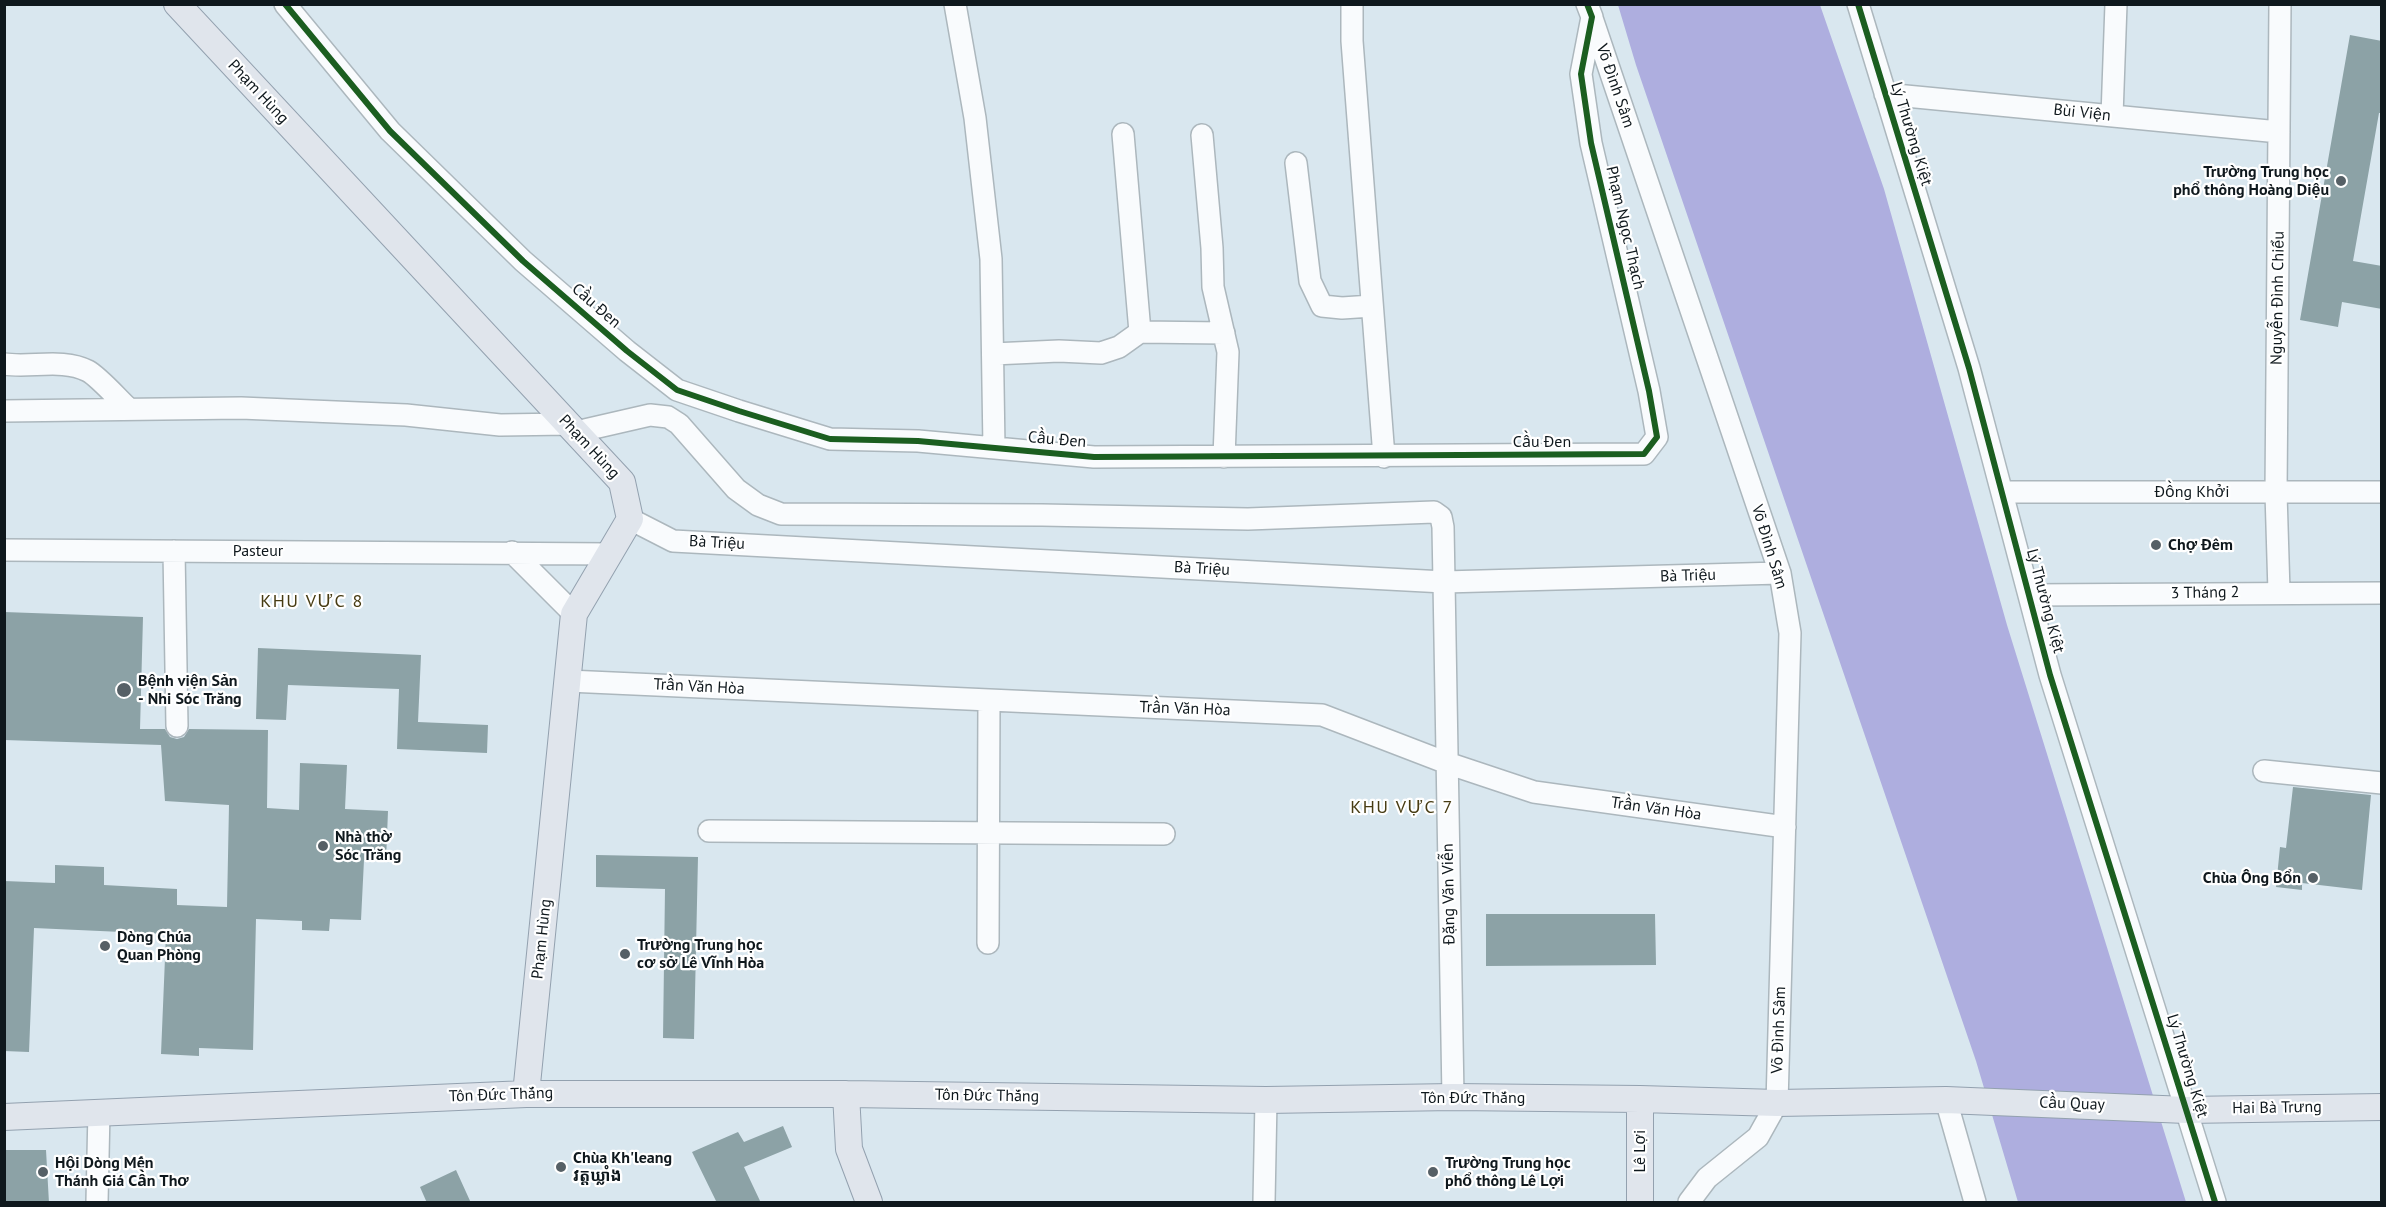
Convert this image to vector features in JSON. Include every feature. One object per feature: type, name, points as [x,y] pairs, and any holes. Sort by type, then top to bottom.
[{"type":"main road","name":"Phạm Hùng","points":[[177,4],[622,482],[630,519],[574,614],[526,1094]]},
{"type":"main road","name":"Tôn Đức Thắng","points":[[4,1117],[99,1111],[526,1094],[846,1094],[1266,1100],[1453,1097],[1777,1103],[1958,1100]]},
{"type":"main road","points":[[846,1094],[849,1149],[869,1203]]},
{"type":"main road","name":"Lê Lợi","points":[[1640,1099],[1640,1203]]},
{"type":"main road","name":"Cầu Quay","points":[[1958,1100],[2180,1109]]},
{"type":"main road","name":"Hai Bà Trưng","points":[[2180,1109],[2382,1107]]},
{"type":"street","name":"Cầu Đen","points":[[285,4],[390,131],[523,261],[627,351],[677,390],[830,439],[918,441],[1094,457],[1644,454]]},
{"type":"street","points":[[956,4],[975,118],[992,259],[994,448]]},
{"type":"street","points":[[1352,4],[1352,42],[1384,457]]},
{"type":"street","name":"Lý Thường Kiệt","points":[[1858,4],[1969,368],[2050,675],[2180,1109],[2215,1203]]},
{"type":"street","points":[[2112,116],[2116,4]]},
{"type":"street","name":"Nguyễn Đình Chiểu","points":[[2279,592],[2276,493],[2280,4]]},
{"type":"street","name":"Phạm Ngọc Thạch","points":[[1589,11],[1581,74],[1591,143],[1650,390],[1657,437],[1644,454]]},
{"type":"street","name":"Võ Đình Sâm","points":[[1589,11],[1780,573],[1790,633],[1777,1103]]},
{"type":"street","name":"Bùi Viện","points":[[1885,94],[2279,132]]},
{"type":"street","points":[[1123,134],[1140,333]]},
{"type":"street","points":[[1202,135],[1212,248],[1213,287],[1228,352],[1224,457]]},
{"type":"street","points":[[1296,163],[1310,281],[1318,301],[1322,306],[1342,308],[1372,306]]},
{"type":"street","points":[[993,354],[1059,351],[1101,353],[1119,347],[1140,333],[1224,333]]},
{"type":"street","points":[[4,364],[19,366],[61,364],[88,371],[129,410]]},
{"type":"street","points":[[4,411],[241,408],[406,415],[500,425],[572,428]]},
{"type":"street","name":"Đặng Văn Viễn","points":[[572,428],[650,415],[668,417],[679,424],[736,489],[758,505],[781,514],[1248,519],[1434,512],[1441,517],[1443,526],[1453,1097]]},
{"type":"street","name":"Đồng Khởi","points":[[2002,492],[2382,492]]},
{"type":"street","name":"Bà Triệu","points":[[630,519],[673,540],[1444,582],[1780,573]]},
{"type":"street","name":"Pasteur","points":[[4,550],[610,554]]},
{"type":"street","points":[[174,551],[177,726]]},
{"type":"street","points":[[512,552],[574,614]]},
{"type":"street","name":"3 Tháng 2","points":[[2029,595],[2382,593]]},
{"type":"street","name":"Trần Văn Hòa","points":[[568,681],[1322,715],[1447,763],[1534,792],[1785,827]]},
{"type":"street","points":[[988,943],[989,701]]},
{"type":"street","points":[[2264,771],[2382,783]]},
{"type":"street","points":[[709,831],[1164,834]]},
{"type":"street","points":[[1264,1203],[1266,1100]]},
{"type":"street","points":[[1958,1100],[1976,1203]]},
{"type":"street","points":[[1689,1203],[1707,1178],[1758,1137],[1777,1103]]},
{"type":"street","points":[[98,1203],[99,1111]]},
{"type":"water","points":[[1618,5],[1820,5],[1884,189],[2007,625],[2186,1202],[2018,1202],[1976,1061],[1636,65]]},
{"type":"building","points":[[2350,35],[2382,41],[2382,113],[2379,113],[2353,261],[2382,266],[2382,309],[2342,302],[2338,327],[2300,320]]},
{"type":"building","points":[[4,612],[143,617],[140,729],[165,729],[170,737],[177,739],[184,737],[189,729],[268,730],[267,808],[299,810],[300,763],[347,765],[345,809],[388,811],[386,861],[364,860],[361,920],[330,919],[329,931],[302,930],[302,921],[256,919],[253,1050],[199,1048],[199,1056],[161,1054],[166,934],[34,928],[29,1052],[4,1051],[4,881],[55,883],[55,865],[104,867],[104,885],[177,889],[177,905],[227,907],[229,805],[165,801],[161,745],[4,740]]},
{"type":"building","points":[[258,648],[421,655],[418,722],[488,725],[487,753],[397,749],[399,689],[288,685],[286,720],[256,719]]},
{"type":"building","points":[[2293,787],[2371,795],[2362,890],[2302,883],[2302,890],[2276,887],[2280,847],[2286,848]]},
{"type":"building","points":[[596,855],[698,857],[694,1039],[663,1038],[665,889],[596,887]]},
{"type":"building","points":[[1486,914],[1655,914],[1656,965],[1486,966]]},
{"type":"building","points":[[783,1126],[792,1147],[744,1167],[761,1203],[717,1203],[692,1152],[738,1132],[744,1142]]},
{"type":"building","points":[[4,1150],[46,1150],[49,1203],[4,1203]]},
{"type":"building","points":[[456,1170],[471,1203],[427,1203],[420,1187]]},
{"type":"cycle path","points":[[285,4],[390,131],[523,261],[627,351],[677,390],[739,411],[830,439],[918,441],[1094,457],[1644,454],[1657,437],[1649,391],[1591,143],[1581,74],[1592,17],[1587,4]]},
{"type":"cycle path","points":[[1858,4],[1969,368],[2050,675],[2215,1202]]},
{"type":"place","name":"Trường Trung học phổ thông Hoàng Diệu","points":[[2341,181]]},
{"type":"place","name":"Chợ Đêm","points":[[2156,545]]},
{"type":"place","name":"Bệnh viện Sản - Nhi Sóc Trăng","points":[[124,690]]},
{"type":"place","name":"Nhà thờ Sóc Trăng","points":[[323,846]]},
{"type":"place","name":"Chùa Ông Bổn","points":[[2313,878]]},
{"type":"place","name":"Dòng Chúa Quan Phòng","points":[[105,946]]},
{"type":"place","name":"Trường Trung học cơ sở Lê Vĩnh Hòa","points":[[625,954]]},
{"type":"place","name":"Chùa Kh'leang វត្តឃ្លាំង","points":[[561,1167]]},
{"type":"place","name":"Hội Dòng Mến Thánh Giá Cần Thơ","points":[[43,1172]]},
{"type":"place","name":"Trường Trung học phổ thông Lê Lợi","points":[[1433,1172]]},
{"type":"district","name":"KHU VỰC 8","points":[[312,602]]},
{"type":"district","name":"KHU VỰC 7","points":[[1402,808]]}]
